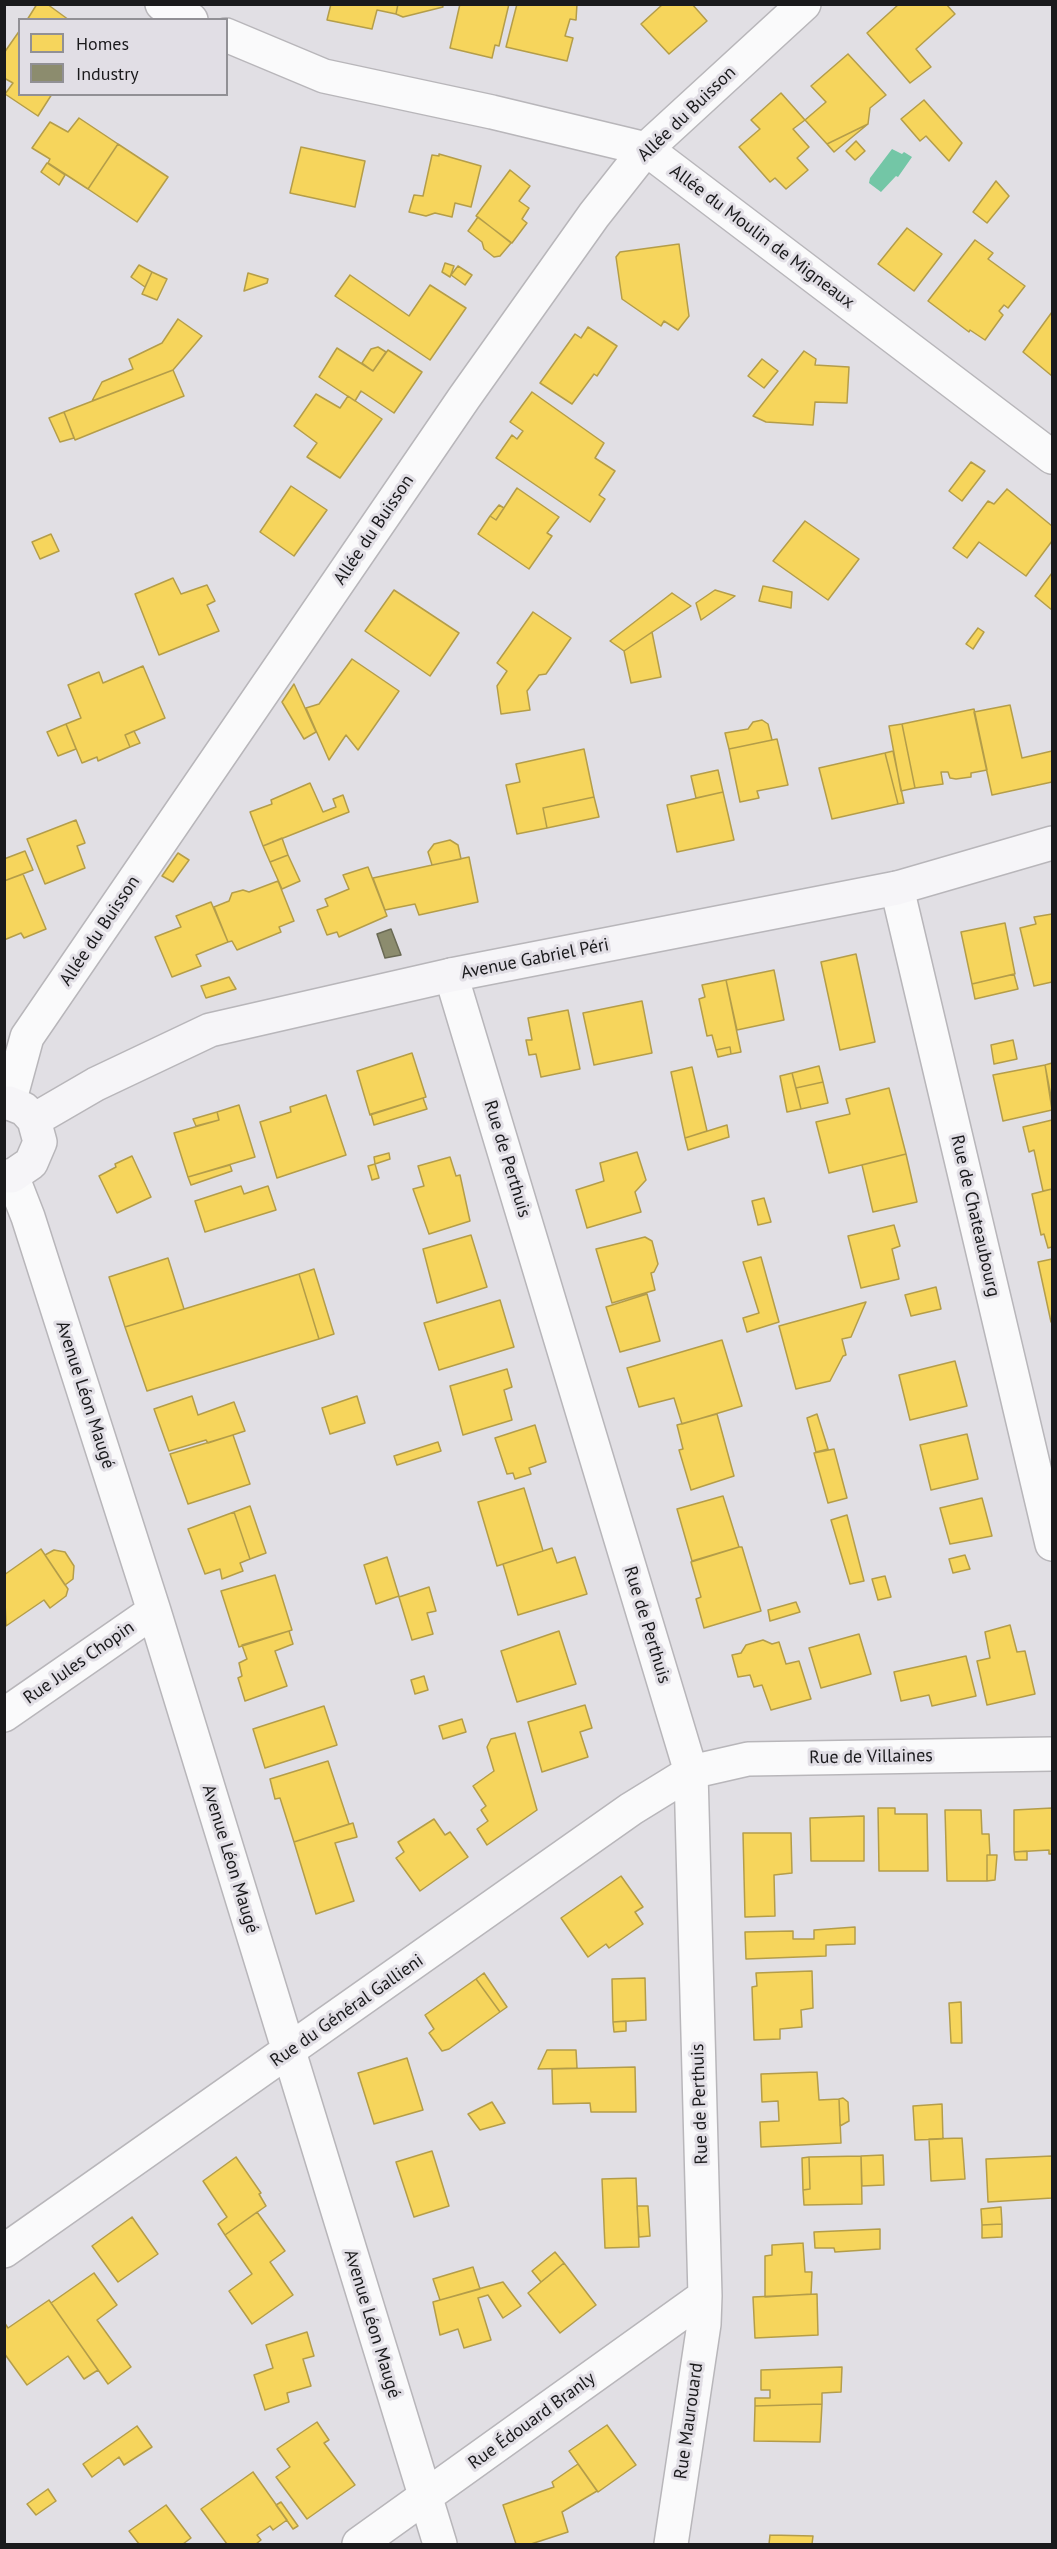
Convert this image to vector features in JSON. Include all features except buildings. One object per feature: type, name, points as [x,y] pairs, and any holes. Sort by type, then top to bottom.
[{"type":"street","points":[[162,4],[187,18]]},
{"type":"street","name":"Allée du Buisson","points":[[16,1109],[27,1037],[464,398],[594,215],[646,149],[804,4]]},
{"type":"street","name":"Allée du Moulin de Migneaux","points":[[228,36],[324,76],[492,112],[646,149],[1053,457]]},
{"type":"street","name":"Avenue Gabriel Péri","points":[[16,1109],[96,1084],[210,1030],[451,975],[897,888],[1053,843]]},
{"type":"street","name":"Rue de Chateaubourg","points":[[897,888],[1053,1544]]},
{"type":"street","name":"Rue de Perthuis","points":[[451,975],[691,1772],[705,2296]]},
{"type":"street","points":[[8,1176],[31,1163],[39,1142],[16,1109]]},
{"type":"street","name":"Avenue Léon Maugé","points":[[8,1176],[28,1216],[154,1611],[440,2544]]},
{"type":"street","name":"Rue Jules Chopin","points":[[4,1715],[154,1611]]},
{"type":"street","name":"Rue de Villaines","points":[[691,1772],[748,1759],[1053,1754]]},
{"type":"street","name":"Rue du Général Gallieni","points":[[4,2251],[631,1809],[691,1772]]},
{"type":"street","name":"Rue Édouard Branly","points":[[359,2544],[425,2499],[705,2296]]},
{"type":"street","name":"Rue Maurouard","points":[[671,2544],[704,2324],[705,2296]]},
{"type":"shaded area","points":[[892,149],[912,157],[898,177],[896,176],[881,192],[869,183],[870,178]]}]
